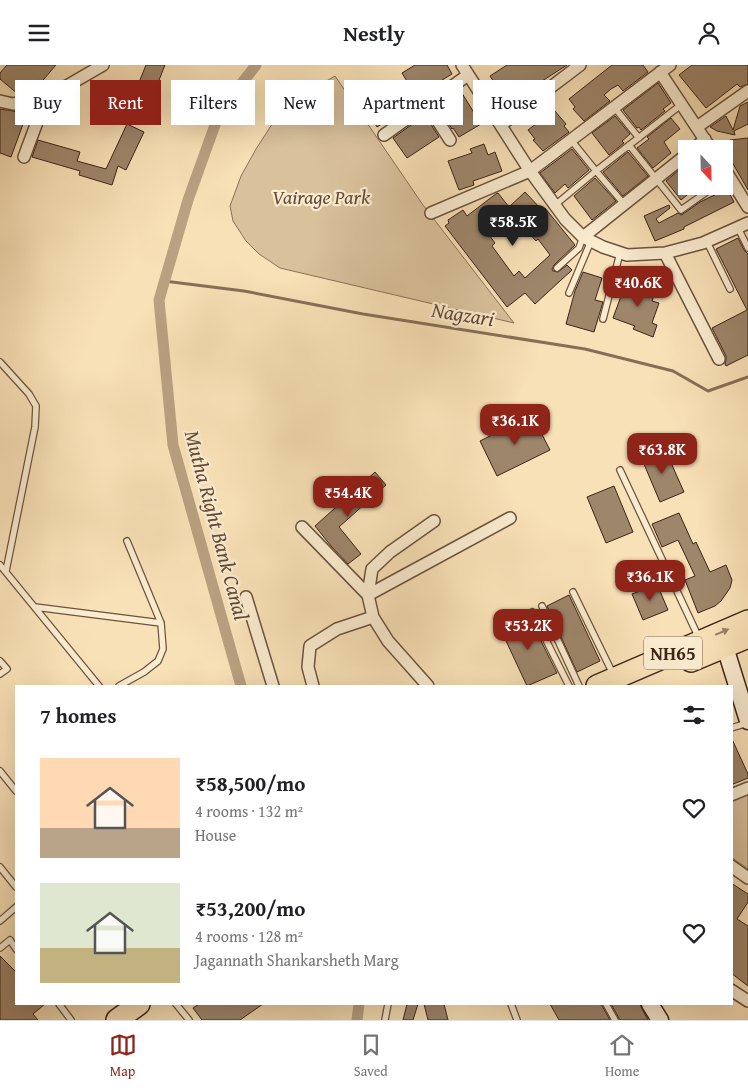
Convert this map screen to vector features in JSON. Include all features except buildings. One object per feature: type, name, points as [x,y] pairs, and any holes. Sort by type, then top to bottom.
[{"type":"highway","name":"NH65","points":[[615,684],[700,641],[748,621]]},
{"type":"highway","name":"NH65","points":[[615,684],[725,647],[748,637]]},
{"type":"highway","points":[[117,1020],[138,1005]]},
{"type":"street","points":[[77,80],[103,65]]},
{"type":"street","points":[[555,84],[580,65]]},
{"type":"street","points":[[431,213],[530,171],[670,65]]},
{"type":"street","points":[[454,80],[465,70],[473,82]]},
{"type":"street","points":[[660,72],[705,140]]},
{"type":"street","points":[[697,127],[748,91]]},
{"type":"street","points":[[0,101],[15,104]]},
{"type":"street","points":[[24,157],[36,125]]},
{"type":"street","points":[[384,135],[398,125]]},
{"type":"street","points":[[441,125],[450,140]]},
{"type":"street","points":[[501,125],[530,171],[565,219],[587,239],[603,247],[627,255],[664,253],[707,241],[743,225]]},
{"type":"street","points":[[587,239],[624,204],[678,161]]},
{"type":"street","points":[[733,185],[748,207]]},
{"type":"street","points":[[664,253],[719,359]]},
{"type":"street","points":[[368,595],[510,518]]},
{"type":"street","points":[[427,685],[388,641],[373,617],[368,595],[372,569],[390,552],[434,521]]},
{"type":"street","points":[[302,527],[368,595]]},
{"type":"street","points":[[246,597],[273,685]]},
{"type":"street","points":[[313,685],[308,667],[310,646],[336,629],[373,617]]},
{"type":"street","points":[[725,647],[748,721]]},
{"type":"street","points":[[733,794],[748,788]]},
{"type":"street","points":[[733,867],[748,878]]},
{"type":"street","points":[[733,990],[748,1001]]},
{"type":"street","points":[[651,1005],[660,1020]]},
{"type":"lane","points":[[555,205],[682,104]]},
{"type":"lane","points":[[614,107],[639,138]]},
{"type":"lane","points":[[571,140],[624,204]]},
{"type":"lane","points":[[629,145],[681,210],[702,195]]},
{"type":"lane","points":[[743,225],[748,248]]},
{"type":"lane","points":[[557,268],[587,239]]},
{"type":"lane","points":[[569,293],[587,239]]},
{"type":"lane","points":[[707,241],[730,289]]},
{"type":"lane","points":[[603,319],[620,253]]},
{"type":"lane","points":[[0,363],[29,394],[36,406],[35,427],[6,571]]},
{"type":"lane","points":[[620,471],[700,641]]},
{"type":"lane","points":[[121,685],[158,661],[163,649],[161,623],[127,541]]},
{"type":"lane","points":[[0,565],[98,685]]},
{"type":"lane","points":[[573,592],[615,684]]},
{"type":"lane","points":[[542,606],[579,685]]},
{"type":"lane","points":[[35,607],[161,623]]},
{"type":"lane","points":[[532,613],[568,685]]},
{"type":"lane","points":[[0,661],[6,669],[0,675]]},
{"type":"lane","points":[[733,727],[748,721]]},
{"type":"lane","points":[[0,771],[15,790]]},
{"type":"lane","points":[[0,867],[15,886]]},
{"type":"lane","points":[[0,921],[15,908]]},
{"type":"lane","points":[[0,948],[10,940],[15,948]]},
{"type":"lane","points":[[60,1005],[69,1019]]},
{"type":"lane","points":[[177,1005],[189,1020]]},
{"type":"lane","points":[[386,1020],[388,1005]]},
{"type":"lane","points":[[511,1005],[517,1020]]},
{"type":"lane","points":[[607,1005],[616,1020]]},
{"type":"green space","name":"Vairage Park","points":[[335,76],[344,89],[344,125],[368,125],[423,205],[514,323],[280,268],[259,254],[246,241],[233,221],[230,206],[241,176],[271,125],[334,125],[334,80],[328,80]]},
{"type":"green space","points":[[748,794],[748,869],[733,858],[733,800]]},
{"type":"waterway","name":"Mutha Right Bank Canal","points":[[241,685],[173,445],[159,300],[188,200],[220,111],[256,65]]},
{"type":"waterway","name":"Nagzari","points":[[164,281],[244,291],[363,314],[585,349],[673,371],[708,391],[748,377]]},
{"type":"waterway","name":"Mutha Right Bank Canal","points":[[357,1020],[359,1005]]}]
